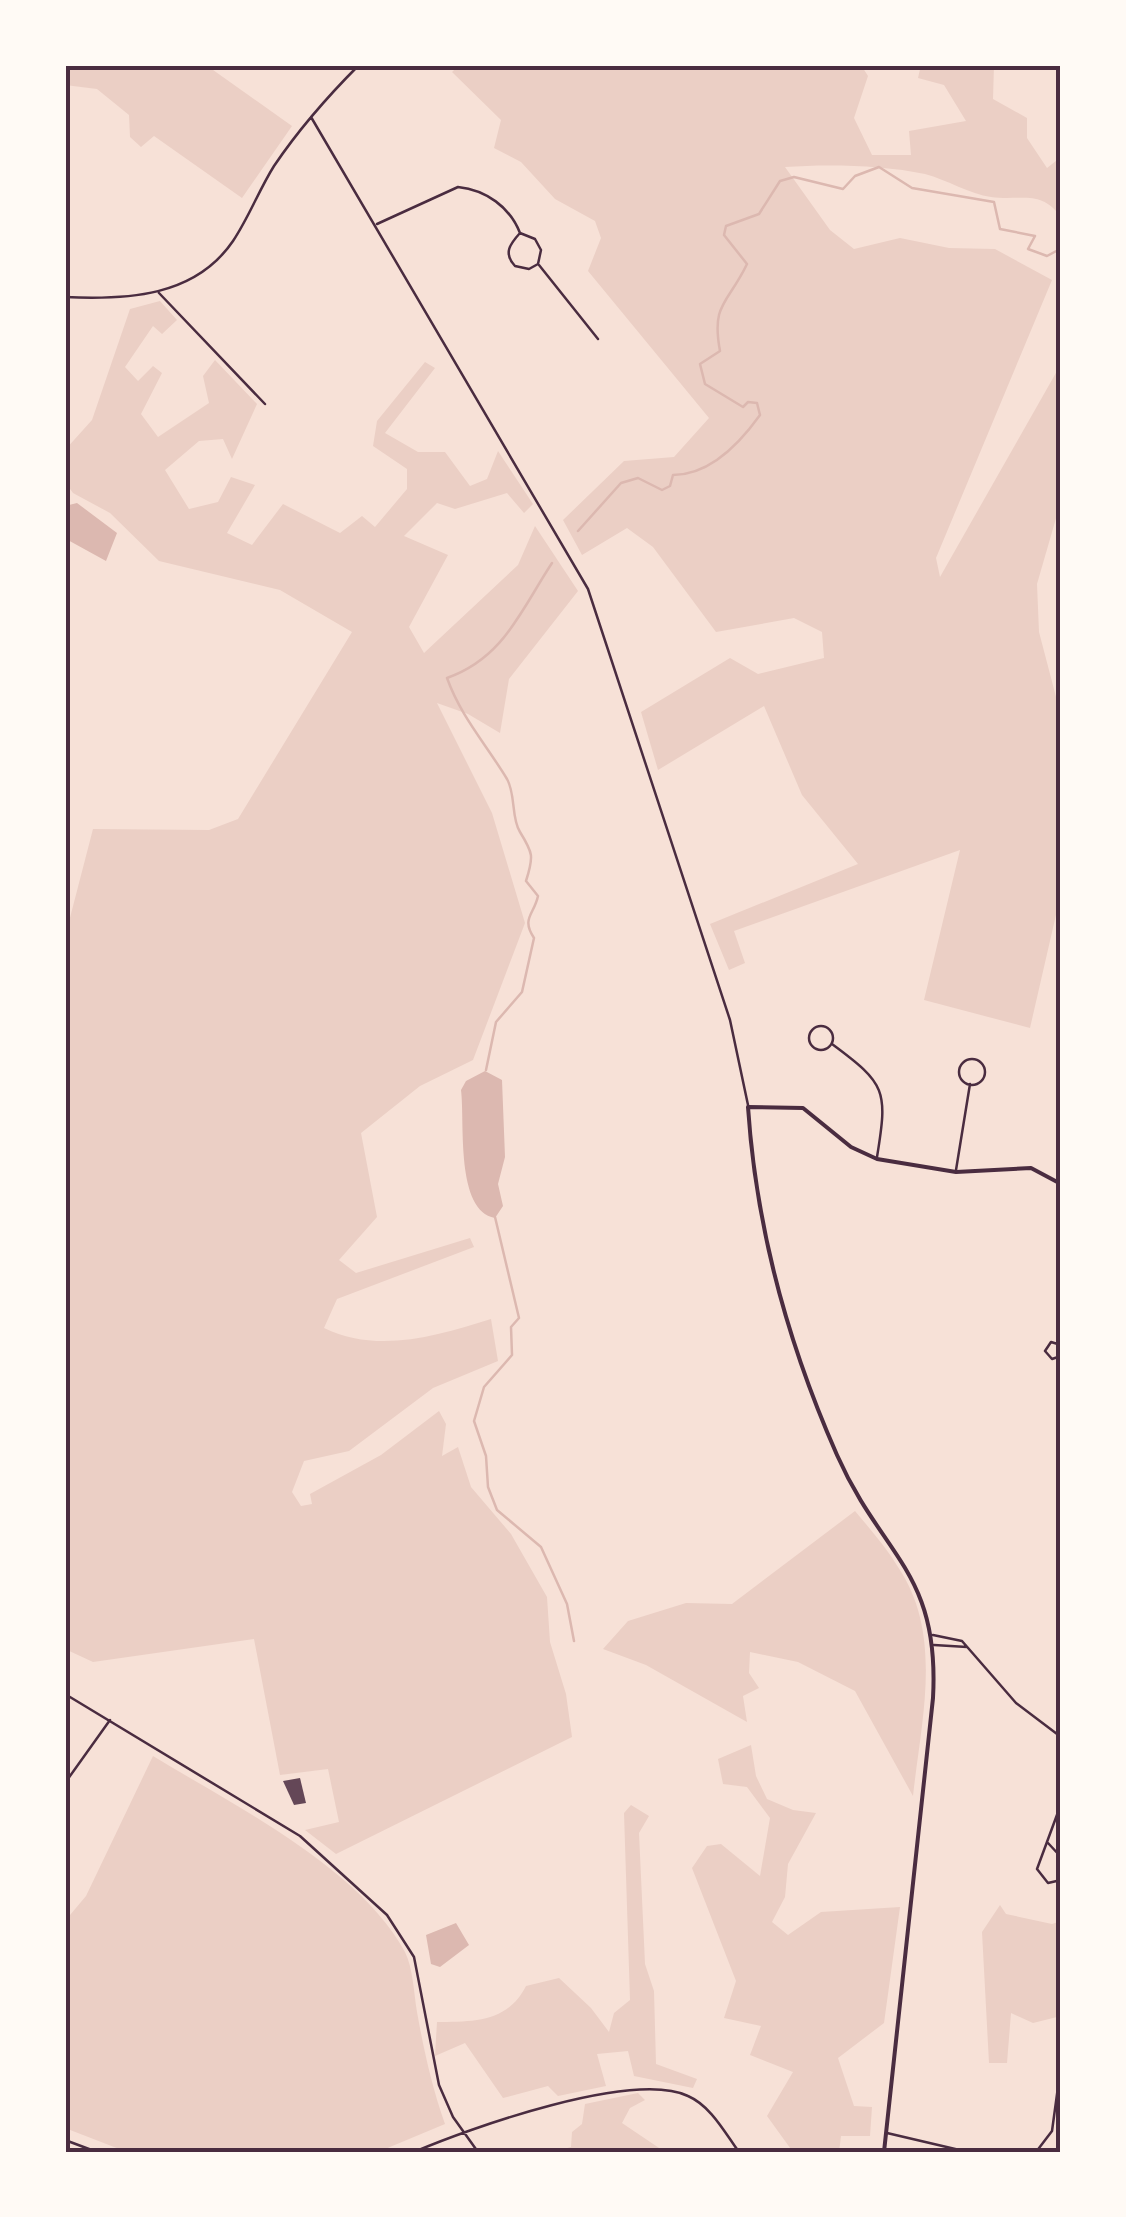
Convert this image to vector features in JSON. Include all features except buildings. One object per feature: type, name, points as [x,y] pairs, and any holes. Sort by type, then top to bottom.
[{"type":"street","points":[[65,297],[158,292],[192,280],[224,252],[276,164],[311,117],[359,65]]},
{"type":"street","points":[[311,117],[588,589],[725,1003],[744,1072],[762,1235],[801,1358],[849,1479],[914,1576],[933,1635],[933,1698],[884,2152]]},
{"type":"street","points":[[376,225],[442,191],[464,187],[505,206],[520,233],[538,242],[538,264],[598,339]]},
{"type":"street","points":[[520,233],[510,244],[510,260],[525,270],[538,264]]},
{"type":"street","points":[[158,292],[265,404]]},
{"type":"street","points":[[825,1026],[833,1036],[832,1044],[824,1050],[814,1048],[810,1032],[825,1026]]},
{"type":"street","points":[[832,1044],[869,1072],[883,1092],[885,1106],[877,1158]]},
{"type":"street","points":[[974,1059],[984,1066],[985,1074],[981,1081],[970,1084],[959,1072],[962,1064],[974,1059]]},
{"type":"street","points":[[956,1172],[970,1084]]},
{"type":"street","points":[[748,1107],[783,1104],[804,1108],[850,1147],[877,1158],[956,1172],[1031,1168],[1061,1184]]},
{"type":"street","points":[[1060,1343],[1051,1342],[1045,1351],[1052,1359],[1061,1356]]},
{"type":"street","points":[[933,1635],[956,1637],[1016,1704],[1061,1737]]},
{"type":"street","points":[[934,1645],[968,1647]]},
{"type":"street","points":[[65,1694],[300,1836],[398,1928],[419,1974],[438,2085],[478,2152]]},
{"type":"street","points":[[65,1783],[110,1720]]},
{"type":"street","points":[[1061,1804],[1038,1874],[1048,1883],[1061,1880]]},
{"type":"street","points":[[1047,1842],[1061,1856]]},
{"type":"street","points":[[1036,2152],[1052,2131],[1061,2065]]},
{"type":"street","points":[[414,2152],[462,2130],[602,2096],[660,2089],[699,2102],[739,2152]]},
{"type":"street","points":[[886,2133],[968,2152]]},
{"type":"street","points":[[65,2140],[96,2152]]},
{"type":"shaded area","points":[[65,65],[206,65],[292,126],[242,198],[154,136],[141,147],[130,137],[129,115],[97,89],[65,85]]},
{"type":"shaded area","points":[[459,65],[861,65],[868,76],[854,118],[872,155],[911,155],[909,131],[966,121],[944,85],[918,78],[921,65],[994,65],[993,99],[1027,118],[1027,138],[1047,168],[1061,157],[1061,217],[1038,199],[983,195],[908,171],[855,166],[785,167],[830,230],[854,249],[900,238],[949,248],[995,249],[1052,280],[936,558],[940,577],[1061,364],[1061,501],[1037,584],[1039,632],[1061,716],[1061,893],[1030,1028],[924,1000],[960,850],[734,931],[745,963],[729,970],[710,924],[858,864],[802,795],[764,706],[658,770],[641,712],[730,658],[758,674],[824,658],[822,632],[794,618],[716,632],[653,547],[627,528],[582,555],[563,520],[624,461],[674,457],[709,418],[588,271],[601,238],[595,221],[555,199],[521,162],[494,148],[501,120],[452,72]]},
{"type":"shaded area","points":[[160,301],[177,320],[162,334],[153,326],[125,367],[138,381],[153,366],[162,373],[141,414],[158,437],[209,403],[203,376],[215,360],[257,404],[232,459],[223,439],[199,441],[165,470],[189,509],[218,502],[231,477],[255,485],[227,533],[252,545],[283,504],[340,533],[362,516],[375,527],[407,489],[407,469],[373,446],[377,421],[425,362],[435,368],[385,433],[418,452],[445,452],[470,486],[487,479],[498,451],[533,504],[524,513],[507,493],[455,509],[437,503],[404,536],[448,555],[409,627],[424,653],[518,565],[535,526],[578,591],[509,679],[500,733],[468,714],[437,703],[492,813],[525,923],[473,1060],[420,1086],[361,1133],[377,1217],[339,1260],[356,1273],[470,1238],[474,1247],[337,1299],[324,1328],[365,1340],[407,1340],[491,1319],[498,1361],[433,1388],[349,1451],[304,1461],[292,1492],[301,1506],[312,1504],[310,1494],[381,1455],[439,1411],[446,1424],[442,1456],[458,1447],[471,1487],[511,1534],[547,1597],[550,1642],[566,1694],[572,1737],[336,1854],[305,1830],[339,1822],[328,1769],[280,1775],[254,1639],[93,1662],[65,1649],[65,937],[93,829],[209,830],[238,819],[352,632],[280,590],[159,561],[110,513],[73,493],[65,482],[65,450],[92,420],[130,309]]},
{"type":"shaded area","points":[[77,503],[117,533],[106,561],[66,539],[65,506]]},
{"type":"shaded area","points":[[485,1071],[502,1080],[505,1157],[498,1184],[503,1206],[495,1218],[482,1212],[473,1200],[464,1163],[461,1090],[466,1081]]},
{"type":"shaded area","points":[[855,1511],[898,1567],[921,1621],[926,1679],[913,1796],[855,1691],[798,1662],[750,1652],[749,1673],[759,1688],[743,1696],[747,1722],[646,1665],[603,1649],[628,1621],[686,1603],[732,1604]]},
{"type":"shaded area","points":[[751,1745],[756,1776],[767,1799],[793,1810],[816,1813],[788,1864],[785,1897],[772,1922],[788,1935],[821,1912],[900,1907],[884,2023],[838,2058],[854,2106],[872,2107],[870,2136],[841,2136],[839,2152],[793,2152],[767,2116],[793,2072],[750,2055],[761,2026],[724,2018],[736,1981],[692,1868],[707,1846],[721,1844],[760,1876],[770,1818],[747,1787],[723,1784],[718,1759]]},
{"type":"shaded area","points":[[153,1756],[292,1840],[357,1892],[384,1921],[408,1958],[426,2055],[445,2124],[378,2152],[127,2152],[65,2128],[65,1921],[86,1896]]},
{"type":"shaded area","points":[[631,1805],[649,1816],[639,1833],[645,1964],[654,1991],[656,2064],[697,2079],[693,2088],[634,2076],[628,2051],[597,2054],[606,2086],[558,2096],[548,2086],[503,2098],[465,2043],[435,2056],[437,2022],[489,2017],[510,2007],[526,1986],[559,1978],[591,2008],[609,2032],[614,2013],[630,2000],[624,1813]]},
{"type":"shaded area","points":[[1000,1905],[1006,1914],[1052,1924],[1061,1921],[1057,2017],[1033,2023],[1011,2013],[1007,2063],[989,2063],[982,1932]]},
{"type":"shaded area","points":[[456,1923],[469,1945],[440,1967],[431,1964],[426,1935]]},
{"type":"shaded area","points":[[638,2093],[645,2100],[630,2108],[622,2123],[665,2152],[552,2152],[571,2147],[572,2132],[582,2124],[585,2104]]},
{"type":"waterway","points":[[578,531],[621,483],[638,478],[662,490],[670,486],[673,475],[699,470],[723,456],[760,415],[757,403],[748,402],[743,407],[705,384],[700,364],[720,351],[720,313],[747,264],[724,235],[726,226],[759,214],[780,181],[794,177],[843,189],[855,176],[879,167],[912,188],[994,202],[1000,229],[1035,236],[1028,249],[1047,256],[1060,249],[1061,240]]},
{"type":"waterway","points":[[486,1070],[496,1022],[522,992],[534,938],[528,921],[538,896],[526,881],[531,855],[517,826],[510,785],[467,718],[447,678],[467,669],[497,645],[552,563]]},
{"type":"waterway","points":[[495,1217],[519,1318],[511,1327],[512,1355],[484,1387],[474,1421],[497,1510],[541,1547],[567,1604],[574,1641]]}]
